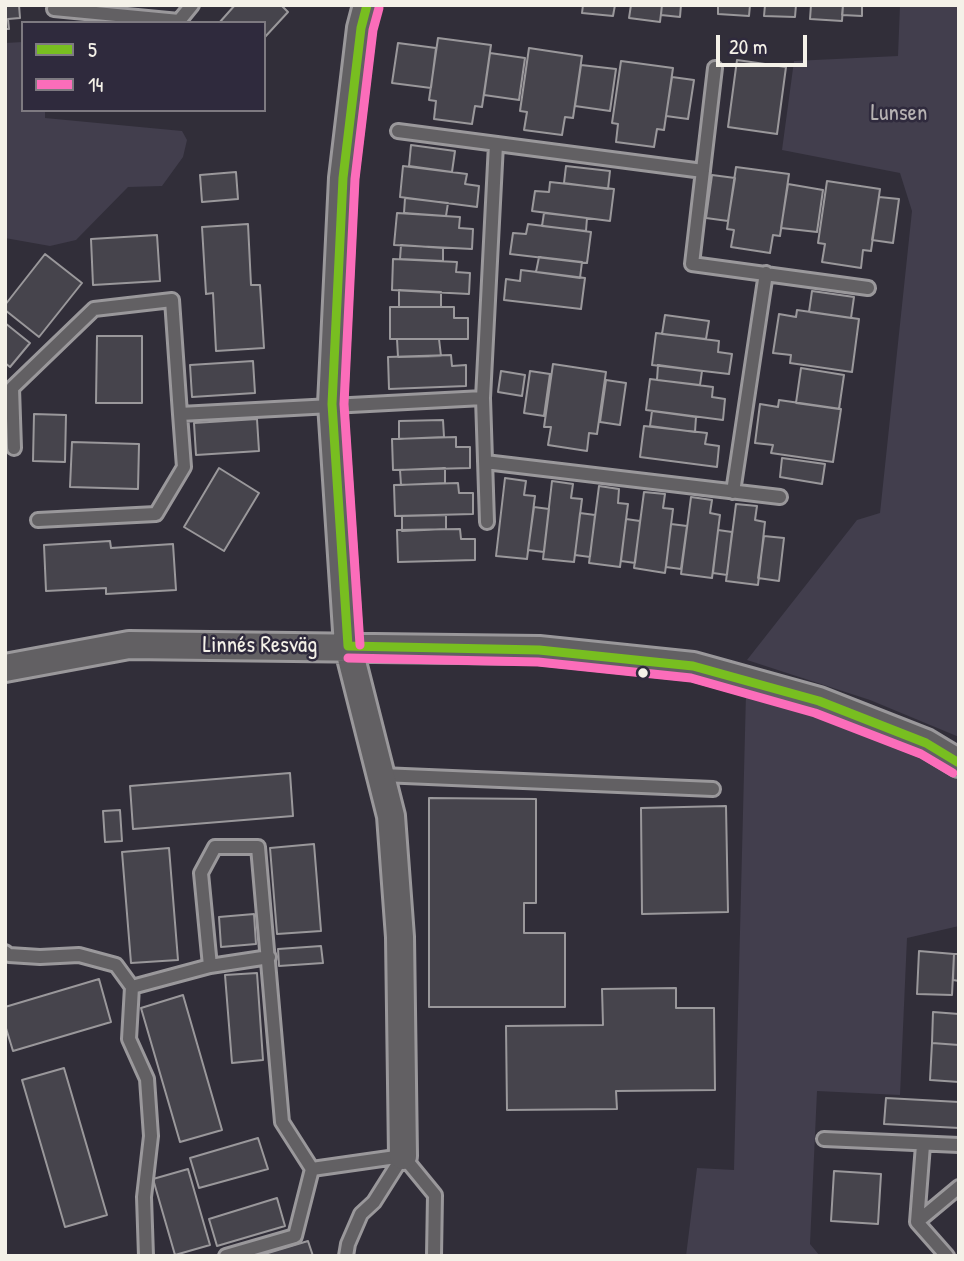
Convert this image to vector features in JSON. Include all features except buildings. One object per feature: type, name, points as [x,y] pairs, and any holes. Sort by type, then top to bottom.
[{"type":"street","points":[[368,5],[361,28],[343,178],[332,404],[348,646],[391,816],[400,937],[403,1156]]},
{"type":"street","name":"Linnés Resväg","points":[[5,668],[128,645],[540,650],[693,666],[819,701],[926,743],[959,763]]},
{"type":"lane","points":[[54,9],[179,21],[192,5]]},
{"type":"lane","points":[[715,68],[692,264],[868,288]]},
{"type":"lane","points":[[398,131],[703,171]]},
{"type":"lane","points":[[487,522],[483,398],[496,144]]},
{"type":"lane","points":[[733,492],[766,273]]},
{"type":"lane","points":[[14,448],[9,386],[94,309],[172,300],[184,467],[156,514],[38,520]]},
{"type":"lane","points":[[180,414],[483,398]]},
{"type":"lane","points":[[485,462],[780,497]]},
{"type":"lane","points":[[380,775],[713,789]]},
{"type":"lane","points":[[210,966],[201,873],[215,847],[258,847],[282,1122],[312,1169],[295,1236],[226,1256]]},
{"type":"lane","points":[[5,952],[9,955],[40,957],[79,955],[116,965],[132,987],[129,1039],[147,1079],[151,1136],[144,1197],[146,1256]]},
{"type":"lane","points":[[132,987],[210,966],[269,957]]},
{"type":"lane","points":[[824,1139],[959,1145]]},
{"type":"lane","points":[[923,1145],[917,1222],[947,1256]]},
{"type":"lane","points":[[312,1169],[403,1156]]},
{"type":"lane","points":[[346,1256],[348,1244],[361,1214],[374,1202],[403,1156]]},
{"type":"lane","points":[[403,1156],[435,1195],[434,1256]]},
{"type":"lane","points":[[917,1222],[959,1186]]},
{"type":"green space","name":"Lunsen","points":[[900,5],[959,5],[959,737],[870,700],[747,660],[857,520],[880,513],[912,211],[900,173],[782,150],[794,61],[898,56]]},
{"type":"green space","points":[[21,42],[21,112],[45,112],[45,118],[182,131],[187,140],[183,157],[162,186],[128,187],[76,240],[50,246],[5,238],[5,43]]},
{"type":"green space","points":[[746,693],[835,721],[894,744],[959,776],[959,926],[907,938],[900,1095],[817,1091],[810,1244],[820,1256],[686,1256],[697,1168],[734,1170]]},
{"type":"transit line","name":"5","points":[[348,646],[332,404],[343,178],[361,28],[367,5]]},
{"type":"transit line","name":"14","points":[[360,645],[344,404],[355,179],[373,30],[379,8]]},
{"type":"transit line","name":"5","points":[[348,646],[539,650],[693,666],[819,701],[926,743],[959,763]]},
{"type":"transit line","name":"14","points":[[348,658],[538,662],[691,678],[815,713],[921,754],[953,773]]}]
